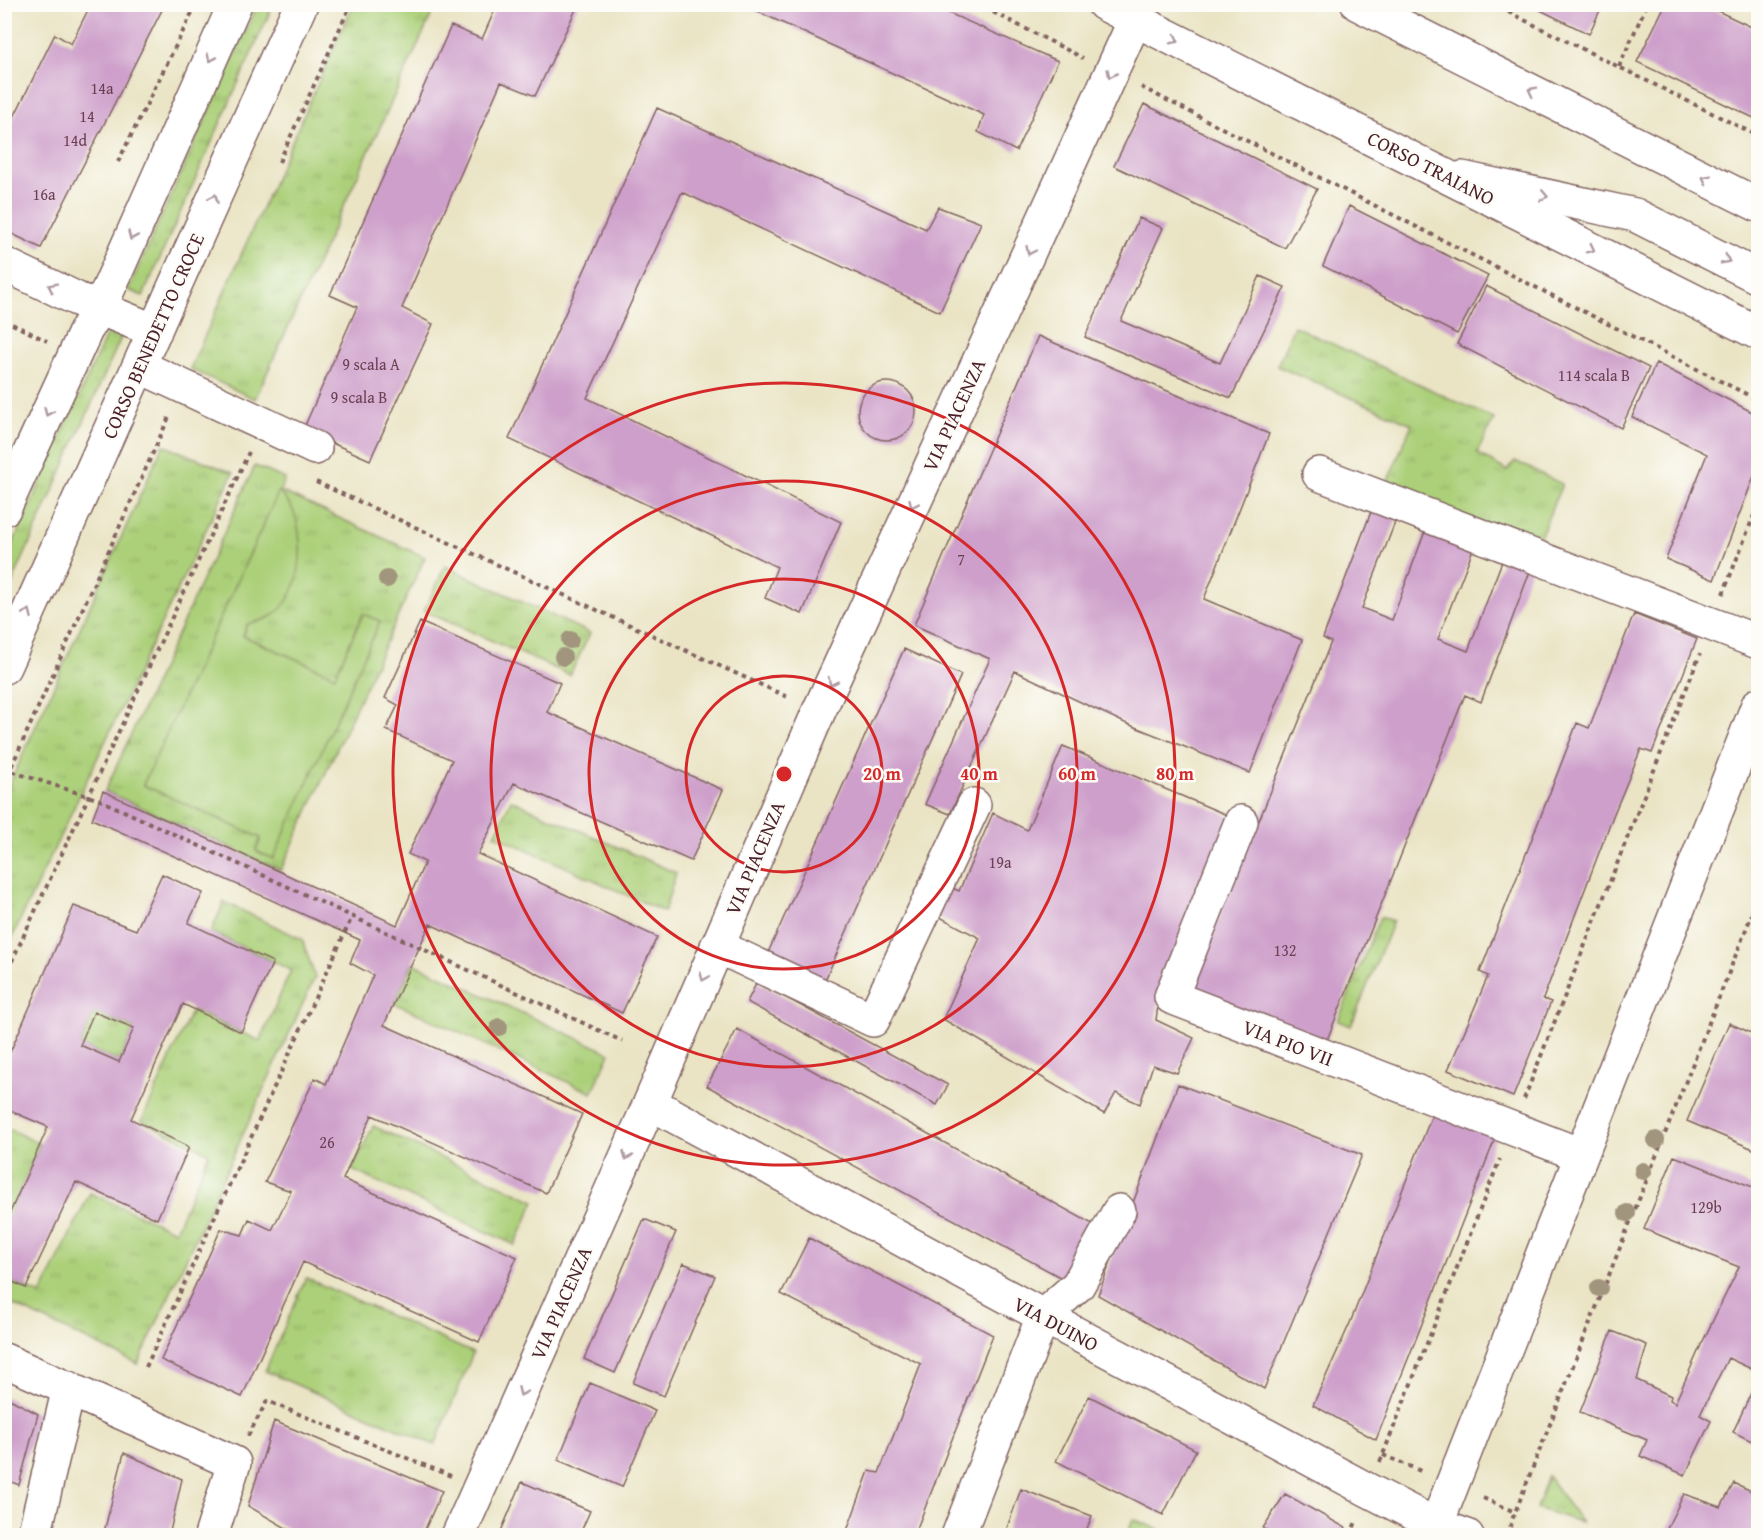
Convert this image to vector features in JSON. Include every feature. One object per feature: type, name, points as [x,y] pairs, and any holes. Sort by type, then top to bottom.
[{"type":"street","points":[[4,509],[74,355],[100,308],[235,4]]},
{"type":"street","name":"CORSO BENEDETTO CROCE","points":[[4,667],[301,4]]},
{"type":"street","name":"CORSO TRAIANO","points":[[1104,4],[1758,333]]},
{"type":"street","points":[[1358,4],[1758,205]]},
{"type":"street","name":"VIA PIACENZA","points":[[458,1536],[650,1103],[819,711],[1135,20]]},
{"type":"street","points":[[1445,175],[1635,215],[1758,277]]},
{"type":"street","points":[[4,264],[77,299],[155,331]]},
{"type":"street","points":[[139,366],[315,448]]},
{"type":"street","points":[[1319,474],[1758,642]]},
{"type":"street","points":[[1434,1530],[1758,705]]},
{"type":"street","points":[[717,946],[873,1020],[974,805]]},
{"type":"street","name":"VIA PIO VII","points":[[1241,822],[1172,998],[1581,1155]]},
{"type":"street","name":"VIA DUINO","points":[[650,1103],[1434,1530],[1467,1536]]},
{"type":"street","points":[[958,1536],[1042,1316],[1078,1285],[1119,1211]]},
{"type":"street","points":[[4,1360],[234,1463],[211,1536]]},
{"type":"street","points":[[34,1536],[69,1388]]},
{"type":"path","points":[[118,162],[196,4]]},
{"type":"path","points":[[279,162],[351,4]]},
{"type":"path","points":[[977,4],[1758,400]]},
{"type":"path","points":[[1492,4],[1758,136]]},
{"type":"path","points":[[1618,67],[1647,4]]},
{"type":"path","points":[[4,320],[74,355]]},
{"type":"path","points":[[4,783],[183,387]]},
{"type":"path","points":[[4,978],[262,424]]},
{"type":"path","points":[[315,448],[304,476],[819,711]]},
{"type":"path","points":[[1378,1466],[1758,506]]},
{"type":"path","points":[[4,769],[100,801],[622,1041]]},
{"type":"path","points":[[1508,1536],[1515,1512],[1758,899]]},
{"type":"path","points":[[146,1367],[352,917]]},
{"type":"path","points":[[234,1463],[267,1401],[479,1487]]},
{"type":"path","points":[[1351,1536],[1354,1527]]},
{"type":"green space","points":[[258,4],[273,5],[143,296],[128,290]]},
{"type":"green space","points":[[353,5],[436,5],[255,399],[190,369]]},
{"type":"green space","points":[[1294,326],[1494,419],[1477,453],[1507,471],[1515,461],[1562,484],[1537,544],[1385,487],[1412,424],[1277,366]]},
{"type":"green space","points":[[110,327],[123,333],[5,599],[5,561]]},
{"type":"green space","points":[[163,445],[233,473],[5,952],[5,794]]},
{"type":"green space","points":[[255,466],[285,479],[280,491],[425,557],[281,870],[105,791]],"holes":[[[279,492],[270,617],[247,624],[243,636],[335,676],[363,614],[256,851],[261,838],[143,785]]]},
{"type":"green space","points":[[279,491],[293,510],[297,523],[300,538],[299,569],[289,597],[281,608],[270,617],[247,624],[243,636],[335,676],[363,614],[380,621],[273,859],[256,851],[261,838],[143,785]]},
{"type":"green space","points":[[445,566],[590,633],[570,675],[424,611]]},
{"type":"green space","points":[[511,800],[676,873],[664,912],[495,835]]},
{"type":"green space","points":[[224,902],[302,939],[315,977],[138,1364],[5,1301],[4,1278],[41,1295],[90,1193],[175,1231],[209,1153],[142,1121],[192,1010],[260,1041],[291,970],[211,932]]},
{"type":"green space","points":[[1380,917],[1393,921],[1351,1026],[1338,1021]]},
{"type":"green space","points":[[413,963],[610,1053],[592,1093],[394,1003]]},
{"type":"green space","points":[[94,1012],[134,1028],[119,1062],[80,1045]]},
{"type":"green space","points":[[373,1126],[535,1201],[515,1245],[352,1170]]},
{"type":"green space","points":[[5,1127],[40,1144],[5,1226]]},
{"type":"green space","points":[[306,1278],[473,1353],[435,1445],[265,1371]]},
{"type":"green space","points":[[1548,1476],[1581,1522],[1536,1508]]},
{"type":"green space","points":[[1133,1519],[1172,1535],[1127,1535]]},
{"type":"building","points":[[91,4],[165,4],[41,248],[4,230],[4,130],[7,131],[55,34],[71,44]]},
{"type":"building","points":[[741,4],[928,4],[1058,61],[1016,151],[978,132],[984,115]]},
{"type":"building","points":[[1528,4],[1603,4],[1589,34]]},
{"type":"building","points":[[497,5],[578,5],[535,96],[501,82],[402,308],[433,324],[370,460],[303,430],[357,307],[330,295],[451,26],[482,39]]},
{"type":"building","points":[[1665,5],[1705,5],[1758,30],[1758,120],[1637,62]]},
{"type":"building","points":[[1144,104],[1317,189],[1285,248],[1114,166]]},
{"type":"building","points":[[657,108],[926,229],[938,207],[981,223],[940,312],[682,192],[587,398],[841,522],[802,614],[765,598],[777,567],[509,439]]},
{"type":"building","points":[[1349,206],[1488,276],[1457,334],[1323,266]]},
{"type":"building","points":[[1139,218],[1163,228],[1121,321],[1220,363],[1260,276],[1285,287],[1231,398],[1085,337]]},
{"type":"building","points":[[1486,286],[1649,368],[1621,428],[1457,344]]},
{"type":"building","points":[[1038,336],[1269,434],[1204,599],[1302,640],[1250,773],[1125,723],[1015,671],[950,814],[925,804],[990,659],[914,625]]},
{"type":"building","points":[[1656,363],[1758,415],[1758,466],[1714,580],[1666,559],[1707,454],[1632,417]]},
{"type":"building","points":[[887,382],[903,387],[911,395],[916,411],[911,427],[903,435],[887,440],[871,435],[863,427],[858,411],[863,395],[871,387]]},
{"type":"building","points":[[1374,504],[1399,512],[1362,608],[1392,620],[1427,526],[1475,544],[1438,639],[1468,651],[1504,556],[1532,566],[1481,702],[1465,695],[1325,1045],[1188,991],[1331,642],[1323,638]]},
{"type":"building","points":[[1634,614],[1697,639],[1652,753],[1641,749],[1613,816],[1543,999],[1551,1002],[1513,1097],[1448,1070],[1488,976],[1480,972],[1577,723],[1589,728]]},
{"type":"building","points":[[420,622],[560,683],[547,712],[723,790],[691,861],[514,783],[478,854],[657,937],[622,1013],[430,924],[384,1025],[582,1114],[546,1193],[372,1115],[343,1179],[517,1257],[479,1342],[303,1262],[242,1397],[161,1360],[221,1229],[242,1235],[249,1219],[272,1230],[291,1191],[265,1182],[315,1078],[326,1084],[373,975],[350,963],[360,940],[92,819],[103,791],[397,925],[425,862],[408,854],[452,760],[386,730],[398,705],[385,698]]},
{"type":"building","points":[[904,649],[961,675],[825,980],[767,955]]},
{"type":"building","points":[[1063,746],[1234,818],[1160,990],[1156,1020],[1194,1038],[1177,1073],[1153,1065],[1140,1104],[1116,1093],[1104,1114],[943,1019],[980,938],[936,915],[948,886],[959,891],[993,813],[1027,830]]},
{"type":"building","points":[[162,874],[203,893],[188,923],[273,962],[241,1032],[183,1004],[131,1119],[189,1147],[157,1219],[76,1182],[26,1288],[4,1278],[4,1226],[48,1127],[4,1108],[4,1066],[74,906],[136,930]],"holes":[[[94,1012],[134,1028],[119,1062],[80,1045]]]},
{"type":"building","points":[[757,982],[948,1085],[937,1105],[747,1002]]},
{"type":"building","points":[[1729,1023],[1758,1036],[1758,1151],[1687,1121]]},
{"type":"building","points":[[737,1029],[1098,1227],[1071,1283],[707,1086]]},
{"type":"building","points":[[1178,1084],[1362,1155],[1264,1389],[1098,1295]]},
{"type":"building","points":[[1434,1110],[1497,1134],[1376,1440],[1313,1405],[1350,1323]]},
{"type":"building","points":[[1674,1156],[1758,1189],[1758,1372],[1728,1358],[1700,1415],[1711,1421],[1685,1475],[1640,1456],[1647,1440],[1580,1412],[1612,1331],[1647,1345],[1637,1380],[1671,1396],[1670,1400],[1675,1403],[1739,1267],[1644,1229]]},
{"type":"building","points":[[644,1219],[676,1232],[615,1373],[584,1359]]},
{"type":"building","points":[[809,1238],[993,1335],[914,1536],[845,1536],[869,1471],[879,1473],[921,1364],[781,1294]]},
{"type":"building","points":[[683,1263],[715,1276],[664,1396],[633,1383]]},
{"type":"building","points":[[1758,1378],[1758,1444],[1733,1432]]},
{"type":"building","points":[[590,1383],[655,1411],[622,1487],[558,1460]]},
{"type":"building","points":[[4,1396],[38,1414],[19,1485],[4,1479]]},
{"type":"building","points":[[1089,1396],[1196,1450],[1163,1515],[1056,1461]]},
{"type":"building","points":[[274,1421],[442,1491],[422,1536],[300,1536],[248,1506]]},
{"type":"building","points":[[124,1453],[182,1479],[169,1536],[103,1536]]},
{"type":"building","points":[[522,1482],[590,1511],[579,1536],[499,1536]]},
{"type":"building","points":[[1734,1483],[1758,1494],[1758,1536],[1663,1536],[1684,1494],[1721,1507]]},
{"type":"building","points":[[1021,1489],[1092,1516],[1084,1536],[1004,1536]]},
{"type":"building","points":[[1285,1494],[1346,1528],[1343,1536],[1276,1536],[1263,1528]]}]
